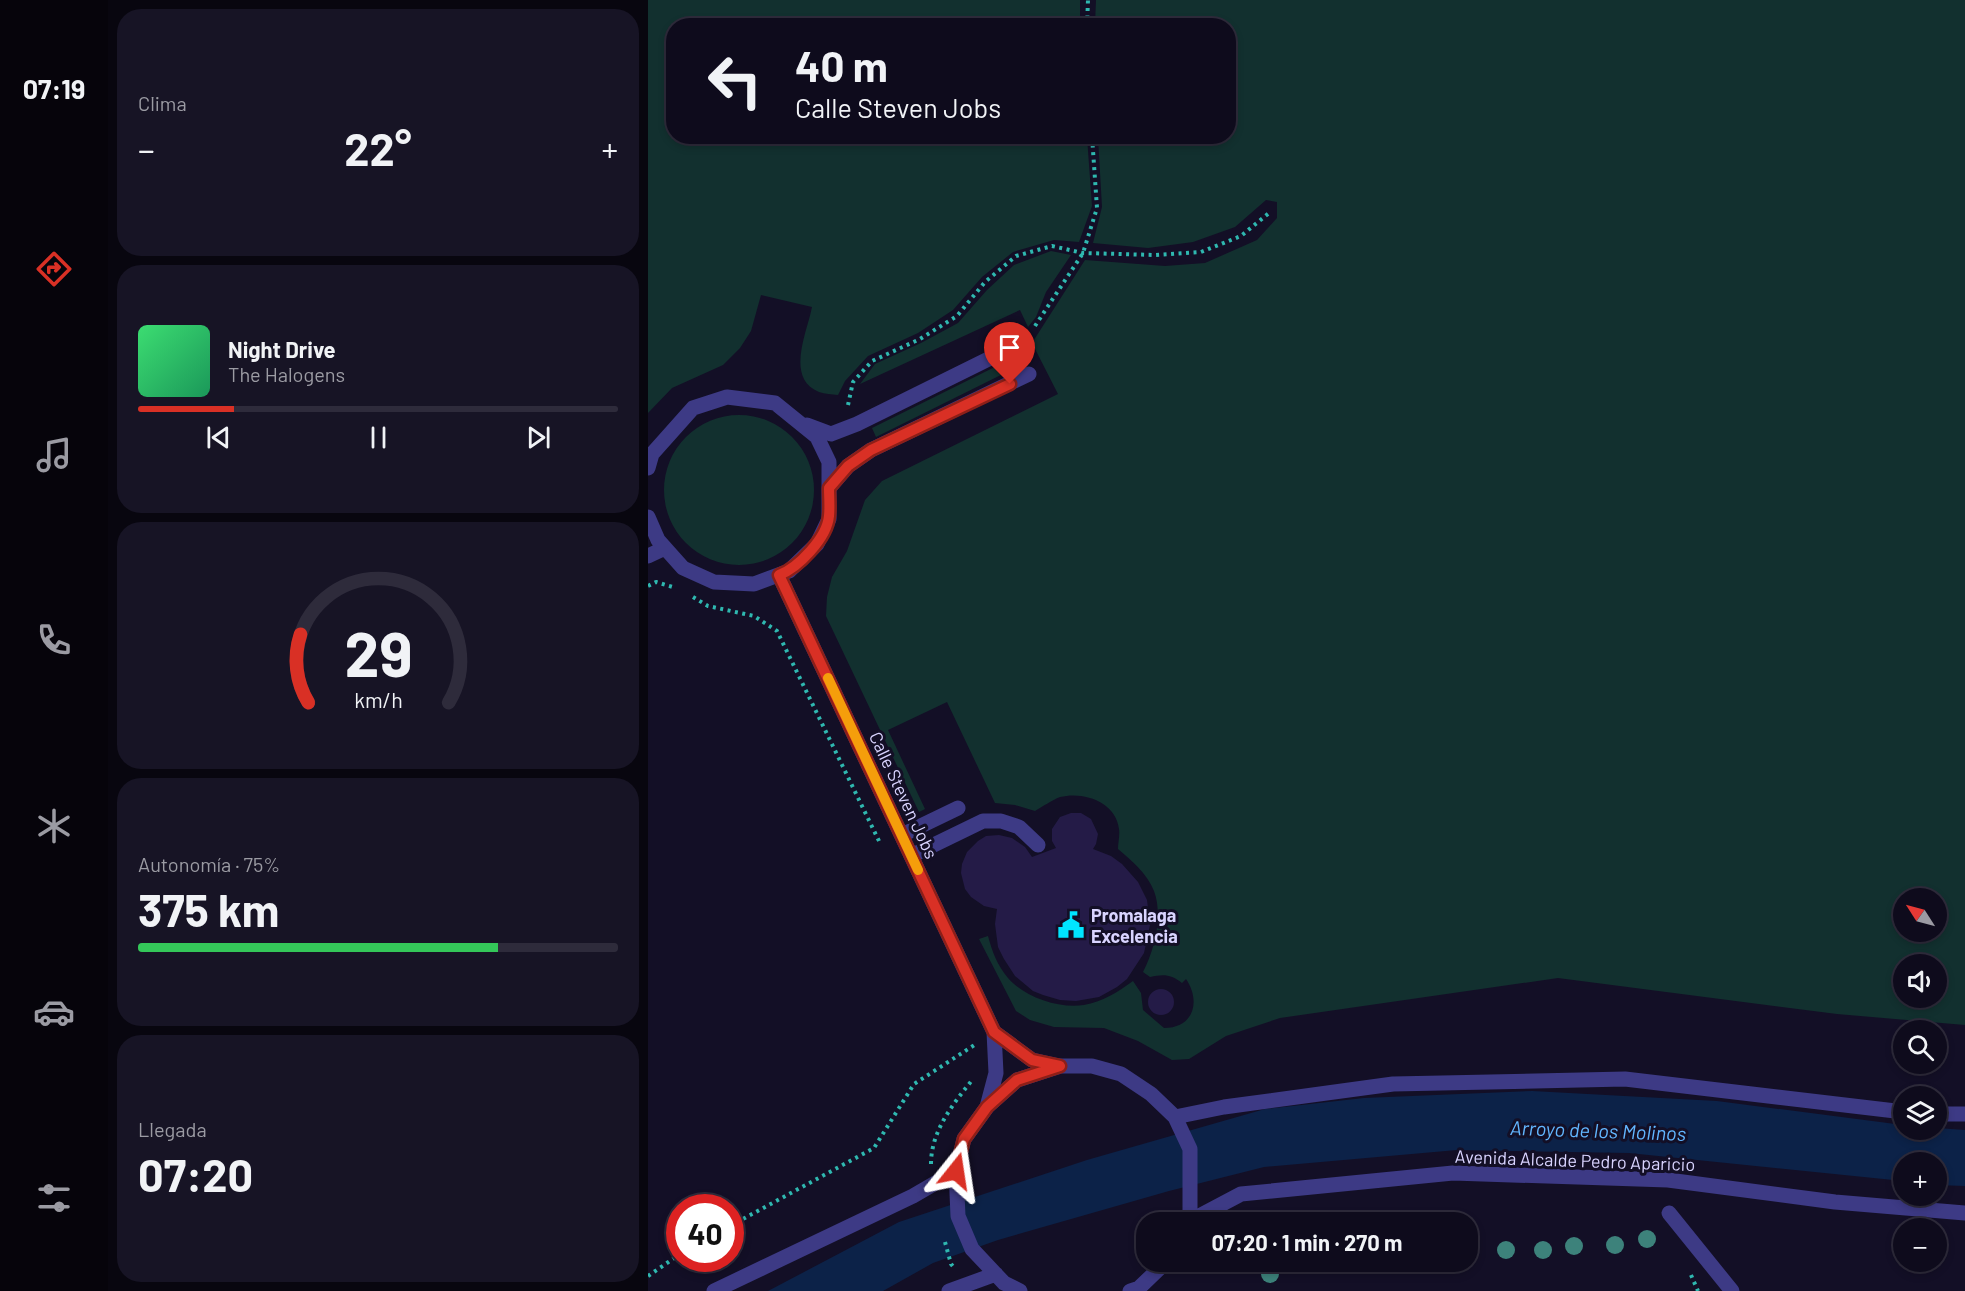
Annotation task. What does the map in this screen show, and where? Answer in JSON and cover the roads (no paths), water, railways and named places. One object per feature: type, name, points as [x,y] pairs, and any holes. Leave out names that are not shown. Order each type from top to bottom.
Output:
[{"type":"street","points":[[799,422],[831,434],[857,424],[1025,341]]},
{"type":"street","points":[[829,488],[848,466],[871,450],[1029,374]]},
{"type":"street","points":[[648,468],[652,454],[693,408],[727,397],[775,403],[817,437],[829,462],[829,519],[817,544],[789,571],[754,584],[714,582],[683,568],[658,540],[648,517]]},
{"type":"street","points":[[648,556],[665,548]]},
{"type":"street","name":"Calle Steven Jobs","points":[[779,575],[994,1032],[996,1073],[987,1107]]},
{"type":"street","points":[[902,835],[958,808]]},
{"type":"street","points":[[911,856],[983,821],[1001,820],[1019,827],[1038,845]]},
{"type":"street","name":"Calle Steven Jobs","points":[[994,1032],[1032,1060],[1060,1066]]},
{"type":"street","name":"Avenida Alcalde Pedro Aparicio","points":[[1020,1291],[1004,1283],[972,1249],[958,1216],[956,1171],[964,1139],[987,1107],[1017,1080],[1060,1066],[1092,1066],[1122,1074],[1151,1094],[1175,1117],[1190,1149],[1190,1212]]},
{"type":"street","points":[[1175,1117],[1224,1107],[1393,1084],[1625,1079],[1893,1111]]},
{"type":"street","points":[[1947,1113],[1965,1114]]},
{"type":"street","points":[[714,1291],[930,1186],[956,1171]]},
{"type":"street","name":"Avenida Alcalde Pedro Aparicio","points":[[1208,1212],[1241,1194],[1453,1173],[1668,1180],[1835,1202],[1965,1213]]},
{"type":"street","points":[[1669,1213],[1732,1291]]},
{"type":"street","points":[[1130,1291],[1139,1288],[1156,1272]]},
{"type":"street","points":[[949,1291],[996,1274]]},
{"type":"water","name":"Arroyo de los Molinos","points":[[1532,1091],[1717,1101],[1893,1124],[1893,1140],[1947,1140],[1947,1129],[1965,1130],[1965,1186],[1947,1185],[1947,1152],[1893,1152],[1893,1180],[1629,1153],[1457,1150],[1264,1167],[1169,1191],[998,1240],[933,1263],[883,1291],[768,1291],[899,1222],[1087,1160],[1265,1109],[1364,1098]]},
{"type":"place","name":"Promalaga Excelencia","points":[[1071,925]]}]
